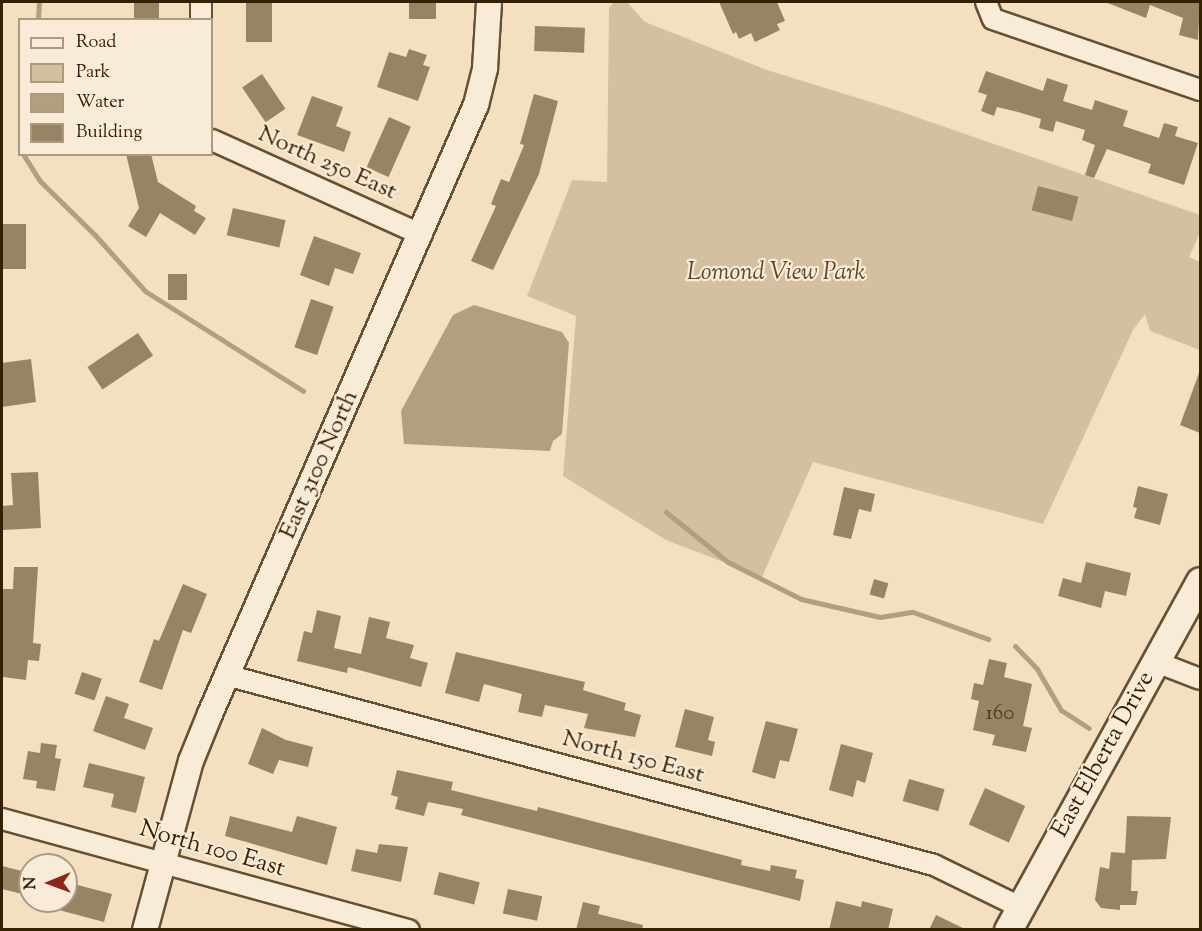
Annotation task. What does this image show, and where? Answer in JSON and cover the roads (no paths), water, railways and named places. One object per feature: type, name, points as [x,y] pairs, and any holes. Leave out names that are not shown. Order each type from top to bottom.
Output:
[{"type":"main road","name":"East Elberta Drive","points":[[1014,918],[1200,581]]},
{"type":"street","points":[[201,2],[201,18]]},
{"type":"street","name":"East 3100 North","points":[[145,930],[161,864],[191,761],[226,675],[422,235],[482,86],[489,2]]},
{"type":"street","points":[[990,10],[1200,90]]},
{"type":"street","name":"North 250 East","points":[[213,141],[422,235]]},
{"type":"street","points":[[1156,662],[1200,679]]},
{"type":"street","name":"North 150 East","points":[[226,675],[934,865],[1014,918]]},
{"type":"street","name":"North 100 East","points":[[2,819],[409,930]]},
{"type":"water","points":[[474,305],[562,332],[569,343],[562,434],[553,441],[550,451],[404,444],[401,411],[453,315]]},
{"type":"waterway","points":[[38,18],[39,2]]},
{"type":"waterway","points":[[24,156],[40,181],[95,235],[145,291],[303,391]]},
{"type":"waterway","points":[[666,512],[728,562],[801,599],[880,617],[913,612],[988,639]]},
{"type":"waterway","points":[[1015,646],[1037,669],[1061,710],[1089,728]]},
{"type":"park label","name":"Lomond View Park","points":[[776,274]]}]
